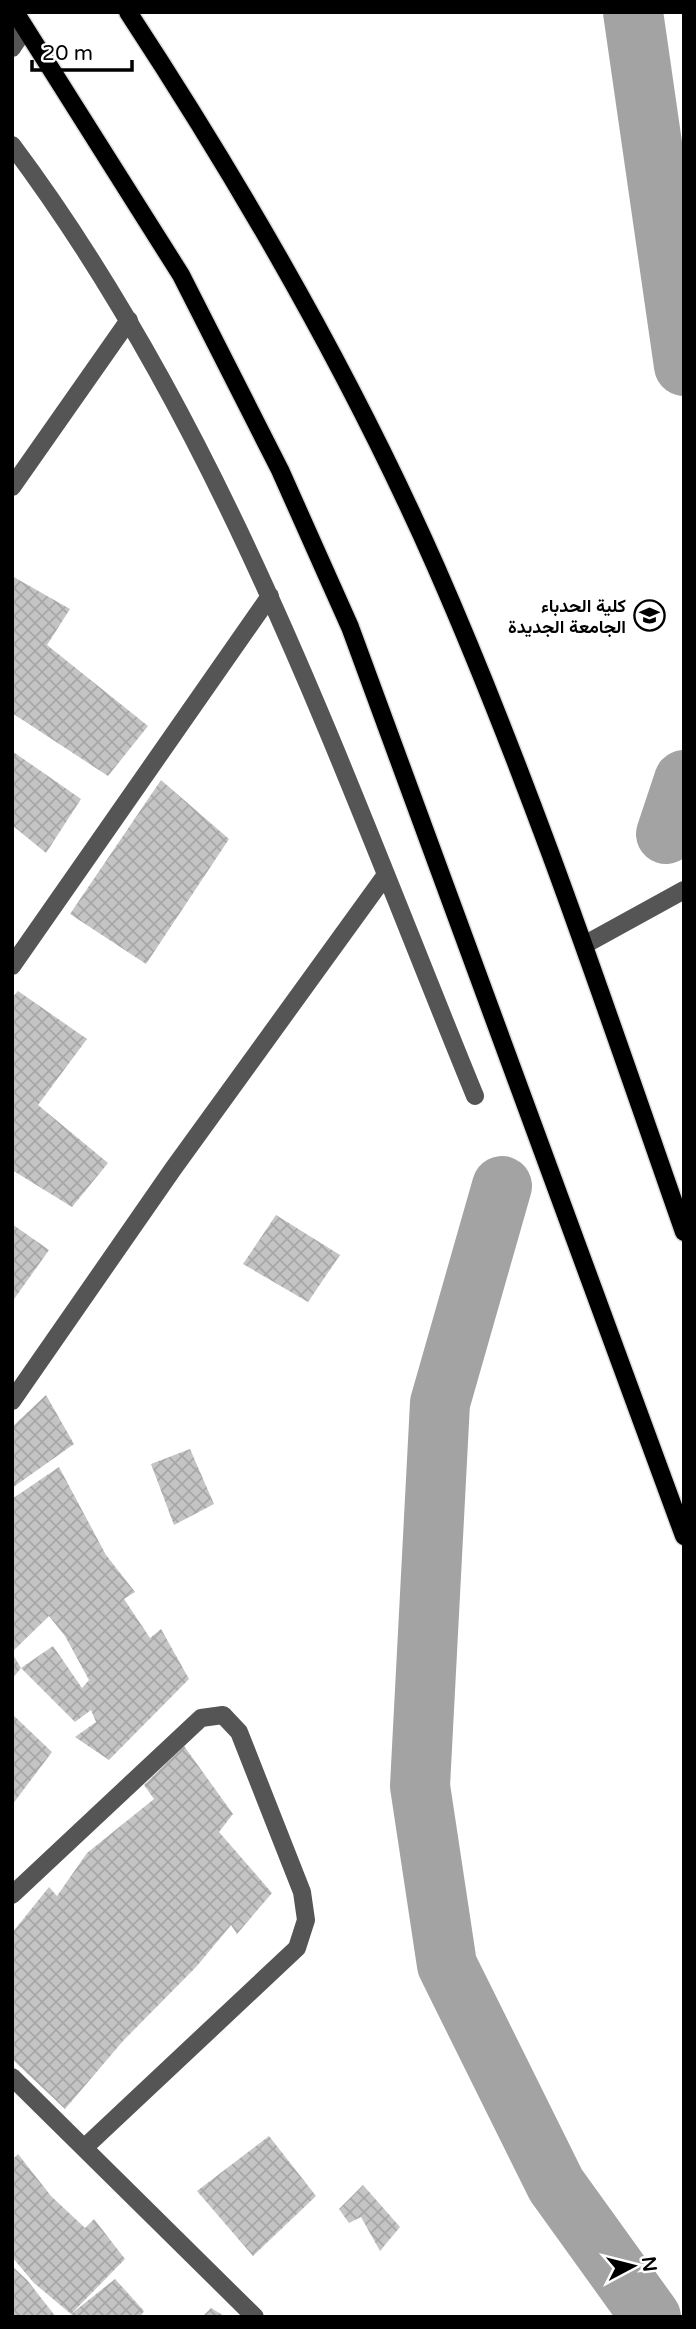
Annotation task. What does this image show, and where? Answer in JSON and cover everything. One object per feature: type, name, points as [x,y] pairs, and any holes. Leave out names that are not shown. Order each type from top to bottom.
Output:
[{"type":"main road","points":[[128,12],[247,202],[346,380],[456,615],[514,753],[684,1232]]},
{"type":"main road","points":[[20,20],[181,275],[280,470],[350,627],[684,1536]]},
{"type":"street","points":[[12,48],[20,20]]},
{"type":"street","points":[[12,145],[82,245],[129,320],[222,491],[270,596],[475,1096]]},
{"type":"street","points":[[12,486],[129,320]]},
{"type":"street","points":[[12,966],[270,596]]},
{"type":"street","points":[[12,1401],[173,1168],[385,876]]},
{"type":"street","points":[[584,945],[684,890]]},
{"type":"street","points":[[12,1895],[201,1717],[223,1715],[239,1732],[302,1892],[306,1920],[297,1948],[84,2148]]},
{"type":"street","points":[[12,2077],[255,2317]]},
{"type":"building","points":[[12,576],[70,609],[47,645],[148,726],[108,776],[12,713]]},
{"type":"building","points":[[12,751],[81,799],[46,853],[12,825]]},
{"type":"building","points":[[161,780],[229,839],[146,964],[70,914]]},
{"type":"building","points":[[18,991],[87,1039],[38,1105],[108,1163],[72,1207],[12,1170],[12,998]]},
{"type":"building","points":[[276,1215],[340,1255],[308,1302],[243,1264]]},
{"type":"building","points":[[12,1224],[49,1250],[12,1302]]},
{"type":"building","points":[[46,1395],[74,1444],[12,1488],[12,1427]]},
{"type":"building","points":[[190,1449],[214,1504],[174,1525],[151,1464]]},
{"type":"building","points":[[59,1467],[106,1555],[135,1592],[124,1599],[150,1638],[161,1629],[189,1679],[109,1760],[75,1737],[96,1722],[91,1710],[75,1722],[21,1668],[53,1646],[82,1688],[89,1680],[65,1636],[49,1616],[12,1652],[12,1499]]},
{"type":"building","points":[[12,1653],[21,1668],[12,1679]]},
{"type":"building","points":[[12,1714],[52,1752],[12,1805]]},
{"type":"building","points":[[184,1746],[233,1814],[219,1832],[272,1893],[237,1934],[231,1925],[197,1966],[123,2041],[65,2109],[12,2059],[12,1933],[49,1887],[57,1896],[87,1853],[154,1799],[144,1785]]},
{"type":"building","points":[[269,2136],[316,2196],[253,2256],[197,2191]]},
{"type":"building","points":[[18,2154],[51,2196],[85,2228],[94,2219],[125,2259],[71,2314],[34,2283],[12,2257],[12,2160]]},
{"type":"building","points":[[363,2185],[400,2227],[380,2251],[361,2217],[349,2223],[339,2209]]},
{"type":"building","points":[[12,2266],[27,2280],[56,2317],[12,2317]]},
{"type":"building","points":[[115,2279],[144,2311],[140,2317],[73,2317],[71,2314]]},
{"type":"building","points":[[211,2308],[226,2317],[202,2317]]},
{"type":"waterway","points":[[633,12],[684,366]]},
{"type":"waterway","points":[[666,834],[684,780]]},
{"type":"waterway","points":[[502,1186],[440,1403],[420,1786],[447,1965],[556,2185],[651,2317]]},
{"type":"place","name":"كلية الحدباء الجامعة الجديدة","points":[[649,616]]}]
